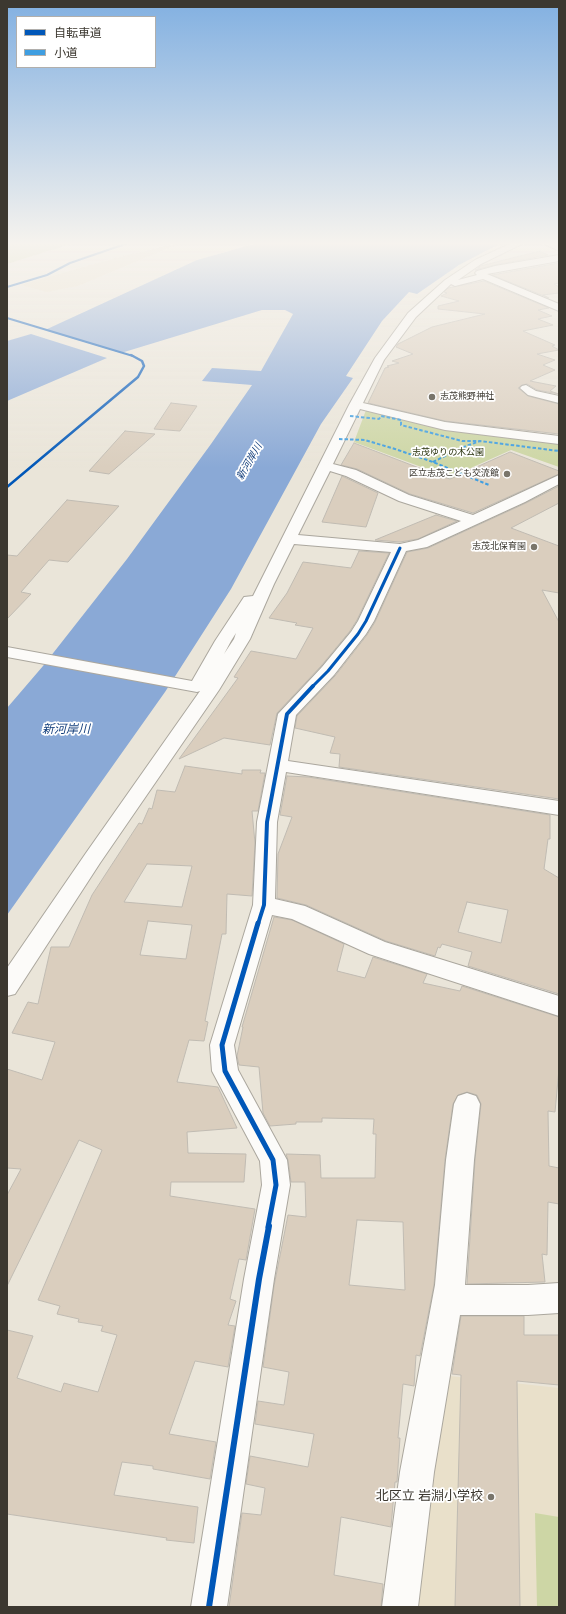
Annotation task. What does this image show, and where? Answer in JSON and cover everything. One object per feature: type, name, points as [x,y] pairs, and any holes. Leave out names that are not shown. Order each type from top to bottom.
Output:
[{"type":"street","points":[[7,987],[93,858],[210,690],[242,639],[266,584],[290,539],[355,405],[379,360],[410,317]]},
{"type":"street","points":[[526,388],[532,393],[559,400]]},
{"type":"street","points":[[355,405],[445,426],[559,440]]},
{"type":"street","points":[[326,466],[351,473],[404,498],[473,520]]},
{"type":"street","points":[[290,539],[400,548],[422,544],[520,499],[559,479]]},
{"type":"street","points":[[209,1607],[259,1279],[276,1185],[273,1160],[225,1071],[222,1045],[264,904],[267,822],[287,714],[328,671],[358,634],[366,622],[400,548]]},
{"type":"street","points":[[93,858],[122,803],[145,764],[197,687],[247,603],[266,584]]},
{"type":"street","points":[[12,653],[197,687]]},
{"type":"street","points":[[277,765],[559,808]]},
{"type":"street","points":[[264,904],[297,912],[377,948],[402,957],[559,1006]]},
{"type":"street","points":[[400,1607],[417,1472],[448,1300],[467,1104]]},
{"type":"street","points":[[448,1300],[528,1300],[559,1298]]},
{"type":"shaded area","name":"北区立 岩淵小学校","points":[[441,1375],[559,1388],[559,1607],[408,1607]]},
{"type":"green space","name":"志茂ゆりの木公園","points":[[366,410],[559,443],[559,467],[511,450],[464,471],[489,482],[478,488],[354,442]]},
{"type":"green space","points":[[535,1513],[559,1517],[559,1607],[537,1607]]},
{"type":"water","name":"新河岸川","points":[[73,317],[238,317],[121,353],[45,330]]},
{"type":"water","name":"新河岸川","points":[[291,317],[385,317],[346,376],[353,378],[321,424],[231,589],[165,692],[7,915],[7,708],[43,666],[127,559],[252,385],[202,381],[212,368],[261,371]]},
{"type":"water","points":[[31,334],[107,358],[7,401],[7,341]]},
{"type":"building","points":[[471,317],[546,317],[538,319],[553,325],[523,331],[555,345],[552,346],[559,350],[537,354],[555,360],[543,365],[555,370],[530,381],[556,386],[550,391],[559,394],[537,390],[527,384],[518,388],[528,396],[559,404],[559,434],[445,421],[368,403],[385,368],[389,367],[387,366],[399,363],[392,361],[413,354],[396,347],[398,344],[432,327]]},
{"type":"building","points":[[171,403],[197,406],[180,431],[154,429]]},
{"type":"building","points":[[125,431],[155,434],[109,474],[89,471]]},
{"type":"building","points":[[354,443],[450,479],[510,452],[559,471],[559,474],[473,513],[410,494],[357,469],[341,465]]},
{"type":"building","points":[[342,476],[378,493],[366,527],[322,522]]},
{"type":"building","points":[[559,486],[559,503],[511,528],[559,546],[559,593],[542,590],[559,622],[559,799],[339,767],[340,754],[330,753],[335,737],[295,728],[297,716],[335,676],[367,635],[375,622],[407,552],[428,548],[526,503]]},
{"type":"building","points":[[67,500],[119,506],[68,562],[49,560],[21,592],[31,594],[7,619],[7,555],[17,556]]},
{"type":"building","points":[[436,515],[457,521],[418,539],[400,542],[375,540]]},
{"type":"building","points":[[359,551],[389,553],[357,620],[350,631],[321,666],[277,713],[270,745],[224,738],[179,759],[238,678],[234,677],[251,651],[296,659],[313,628],[295,625],[297,623],[269,618],[287,593],[303,562],[351,568]]},
{"type":"building","points":[[185,766],[242,774],[242,770],[261,770],[260,773],[265,773],[258,811],[252,811],[255,843],[252,896],[227,894],[226,934],[222,934],[205,1021],[208,1022],[204,1041],[189,1040],[177,1082],[218,1087],[237,1128],[187,1132],[188,1153],[246,1154],[244,1182],[171,1182],[170,1196],[255,1209],[246,1260],[239,1259],[230,1299],[236,1301],[228,1325],[235,1326],[228,1367],[195,1361],[169,1434],[216,1442],[210,1479],[153,1469],[153,1466],[122,1462],[114,1495],[198,1507],[194,1543],[166,1540],[167,1538],[7,1514],[7,1330],[33,1336],[17,1378],[61,1392],[64,1383],[98,1392],[117,1335],[101,1331],[103,1326],[78,1322],[79,1319],[57,1314],[60,1306],[38,1300],[102,1150],[79,1140],[7,1286],[7,1195],[21,1169],[7,1168],[7,1069],[42,1080],[55,1042],[12,1033],[28,1002],[38,1004],[51,947],[69,947],[92,895],[139,823],[142,824],[149,808],[152,809],[157,790],[175,792]],"holes":[[[147,864],[192,866],[182,907],[124,902]],[[148,921],[192,925],[186,959],[140,955]]]},
{"type":"building","points":[[287,776],[308,777],[550,815],[550,839],[548,839],[544,869],[559,878],[559,994],[468,966],[472,952],[442,944],[440,948],[438,947],[435,956],[386,941],[306,905],[277,898],[278,854],[292,817],[280,815]],"holes":[[[467,902],[508,910],[501,943],[458,932]]]},
{"type":"building","points":[[274,917],[292,920],[344,944],[337,971],[365,978],[373,957],[427,974],[423,983],[460,991],[462,986],[559,1017],[559,1069],[555,1112],[548,1111],[549,1166],[559,1168],[559,1204],[548,1202],[547,1255],[542,1254],[545,1282],[467,1284],[475,1160],[481,1104],[477,1095],[467,1092],[458,1095],[453,1104],[445,1160],[434,1285],[420,1356],[416,1355],[414,1386],[403,1384],[398,1438],[400,1438],[397,1482],[395,1482],[391,1527],[341,1517],[334,1575],[383,1584],[381,1607],[229,1607],[242,1513],[261,1515],[265,1488],[246,1484],[250,1456],[308,1467],[314,1434],[255,1424],[258,1401],[284,1405],[289,1372],[263,1367],[274,1286],[288,1215],[306,1217],[305,1182],[291,1182],[286,1154],[320,1155],[321,1178],[375,1178],[376,1134],[373,1134],[374,1119],[322,1118],[322,1122],[296,1122],[296,1124],[270,1126],[263,1113],[259,1067],[239,1065],[237,1056],[242,1027]],"holes":[[[357,1220],[403,1222],[405,1290],[349,1285]]]},
{"type":"building","points":[[461,1316],[524,1316],[524,1335],[559,1335],[559,1385],[517,1381],[520,1607],[455,1607],[461,1375],[452,1374]]},
{"type":"marked path","points":[[350,416],[379,419],[381,416],[401,420],[401,425],[462,441],[480,441]]},
{"type":"marked path","points":[[339,439],[365,440],[395,449],[433,462],[489,485]]},
{"type":"marked path","points":[[433,462],[461,448],[480,441],[559,451]]},
{"type":"cycle path","points":[[7,318],[130,355],[142,361],[144,366],[138,377],[124,390],[7,487]]},
{"type":"cycle path","points":[[209,1607],[259,1279],[276,1185],[273,1160],[225,1071],[222,1045],[264,905],[267,822],[287,714],[328,671],[358,634],[366,621],[400,548]]},
{"type":"place","name":"志茂熊野神社","points":[[432,397]]},
{"type":"place","name":"区立志茂こども交流館","points":[[507,474]]},
{"type":"place","name":"志茂北保育園","points":[[534,547]]},
{"type":"place","name":"北区立 岩淵小学校","points":[[491,1497]]}]
